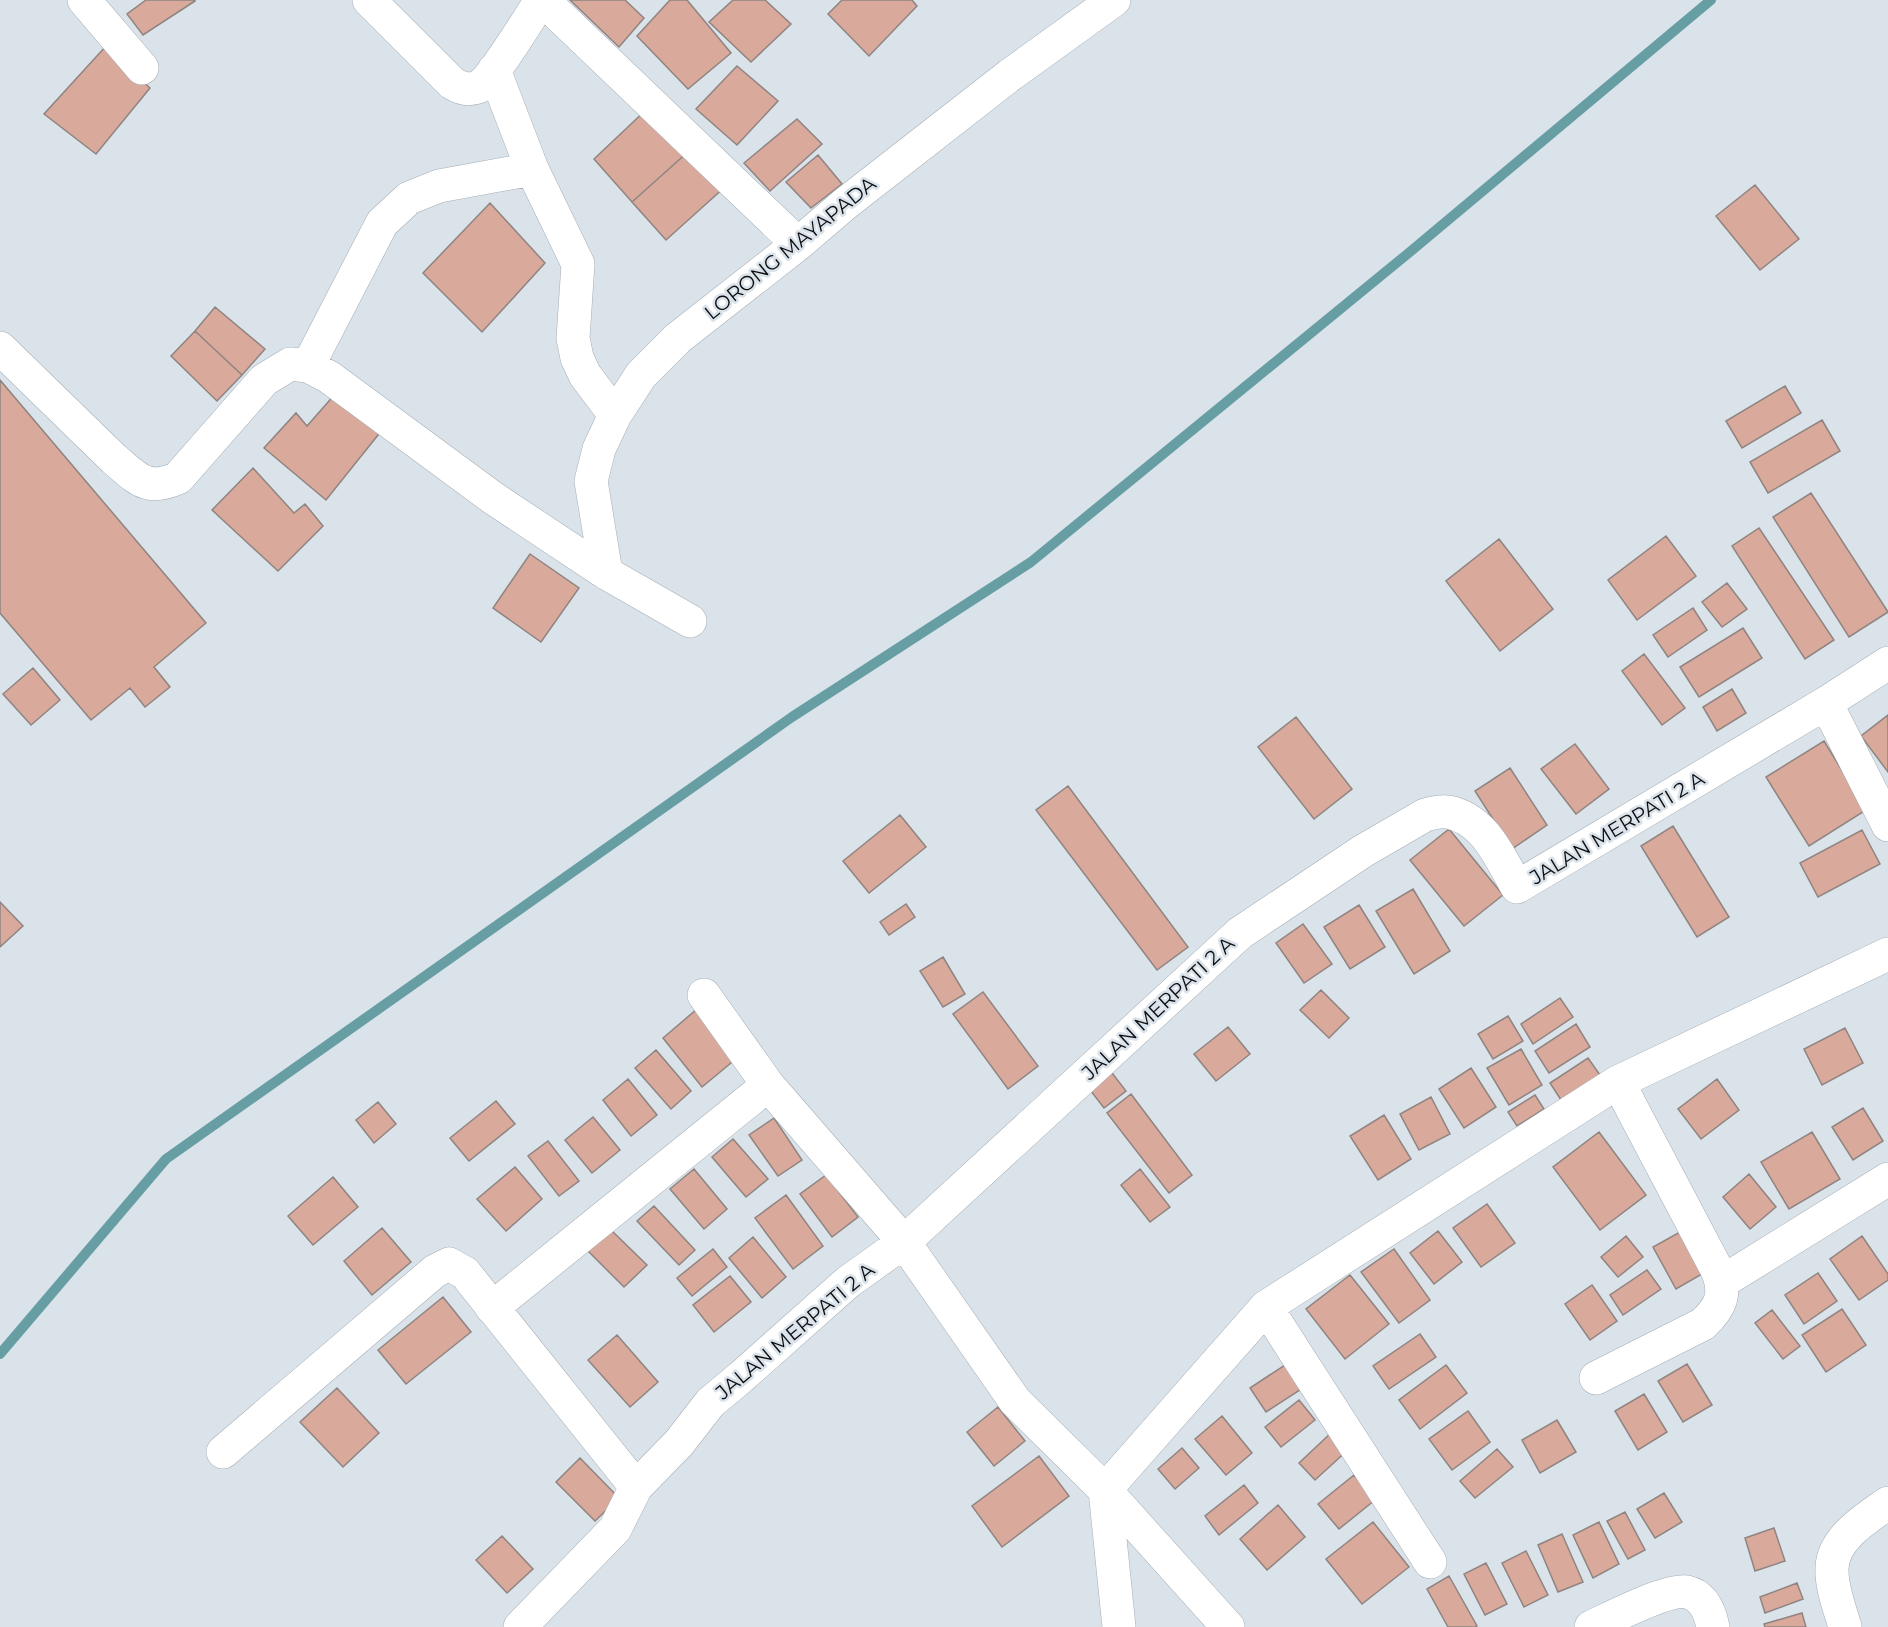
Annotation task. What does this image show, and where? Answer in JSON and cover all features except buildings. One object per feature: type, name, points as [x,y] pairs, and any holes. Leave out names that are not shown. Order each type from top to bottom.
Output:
[{"type":"street","points":[[84,0],[142,68]]},
{"type":"street","points":[[369,0],[452,83],[468,90],[484,83],[542,0],[798,244]]},
{"type":"street","name":"LORONG MAYAPADA","points":[[606,573],[591,481],[599,449],[615,415],[641,375],[678,338],[798,244],[846,203],[1010,75],[1114,0]]},
{"type":"street","points":[[494,70],[532,169],[578,264],[573,338],[577,358],[585,375],[615,415]]},
{"type":"street","points":[[308,366],[382,223],[409,198],[439,186],[532,169]]},
{"type":"street","points":[[0,348],[114,459],[151,485],[166,483],[178,478],[264,380],[290,364],[308,366],[329,377],[493,498],[606,573],[690,621]]},
{"type":"street","name":"JALAN MERPATI 2 A","points":[[520,1627],[615,1529],[636,1487],[679,1443],[710,1403],[848,1282],[904,1242],[1240,933],[1363,851],[1425,815],[1448,812],[1468,819],[1486,834],[1517,887],[1826,703],[1888,663]]},
{"type":"street","points":[[1826,703],[1888,825]]},
{"type":"street","points":[[1119,1627],[1105,1490],[1266,1307],[1618,1082],[1888,954]]},
{"type":"street","points":[[704,995],[768,1085],[904,1242],[1015,1401],[1105,1490],[1228,1627]]},
{"type":"street","points":[[1596,1378],[1703,1324],[1714,1314],[1721,1300],[1722,1282],[1618,1082]]},
{"type":"street","points":[[492,1308],[768,1085]]},
{"type":"street","points":[[1722,1282],[1888,1179]]},
{"type":"street","points":[[223,1452],[435,1271],[449,1264],[465,1273],[636,1487]]},
{"type":"street","points":[[1266,1307],[1430,1562]]},
{"type":"street","points":[[1845,1627],[1835,1592],[1832,1568],[1836,1550],[1852,1531],[1888,1503]]},
{"type":"street","points":[[1592,1627],[1657,1598],[1686,1592],[1699,1598],[1709,1610],[1713,1627]]},
{"type":"waterway","points":[[0,1354],[166,1159],[792,717],[1031,562],[1405,256],[1711,0]]}]
